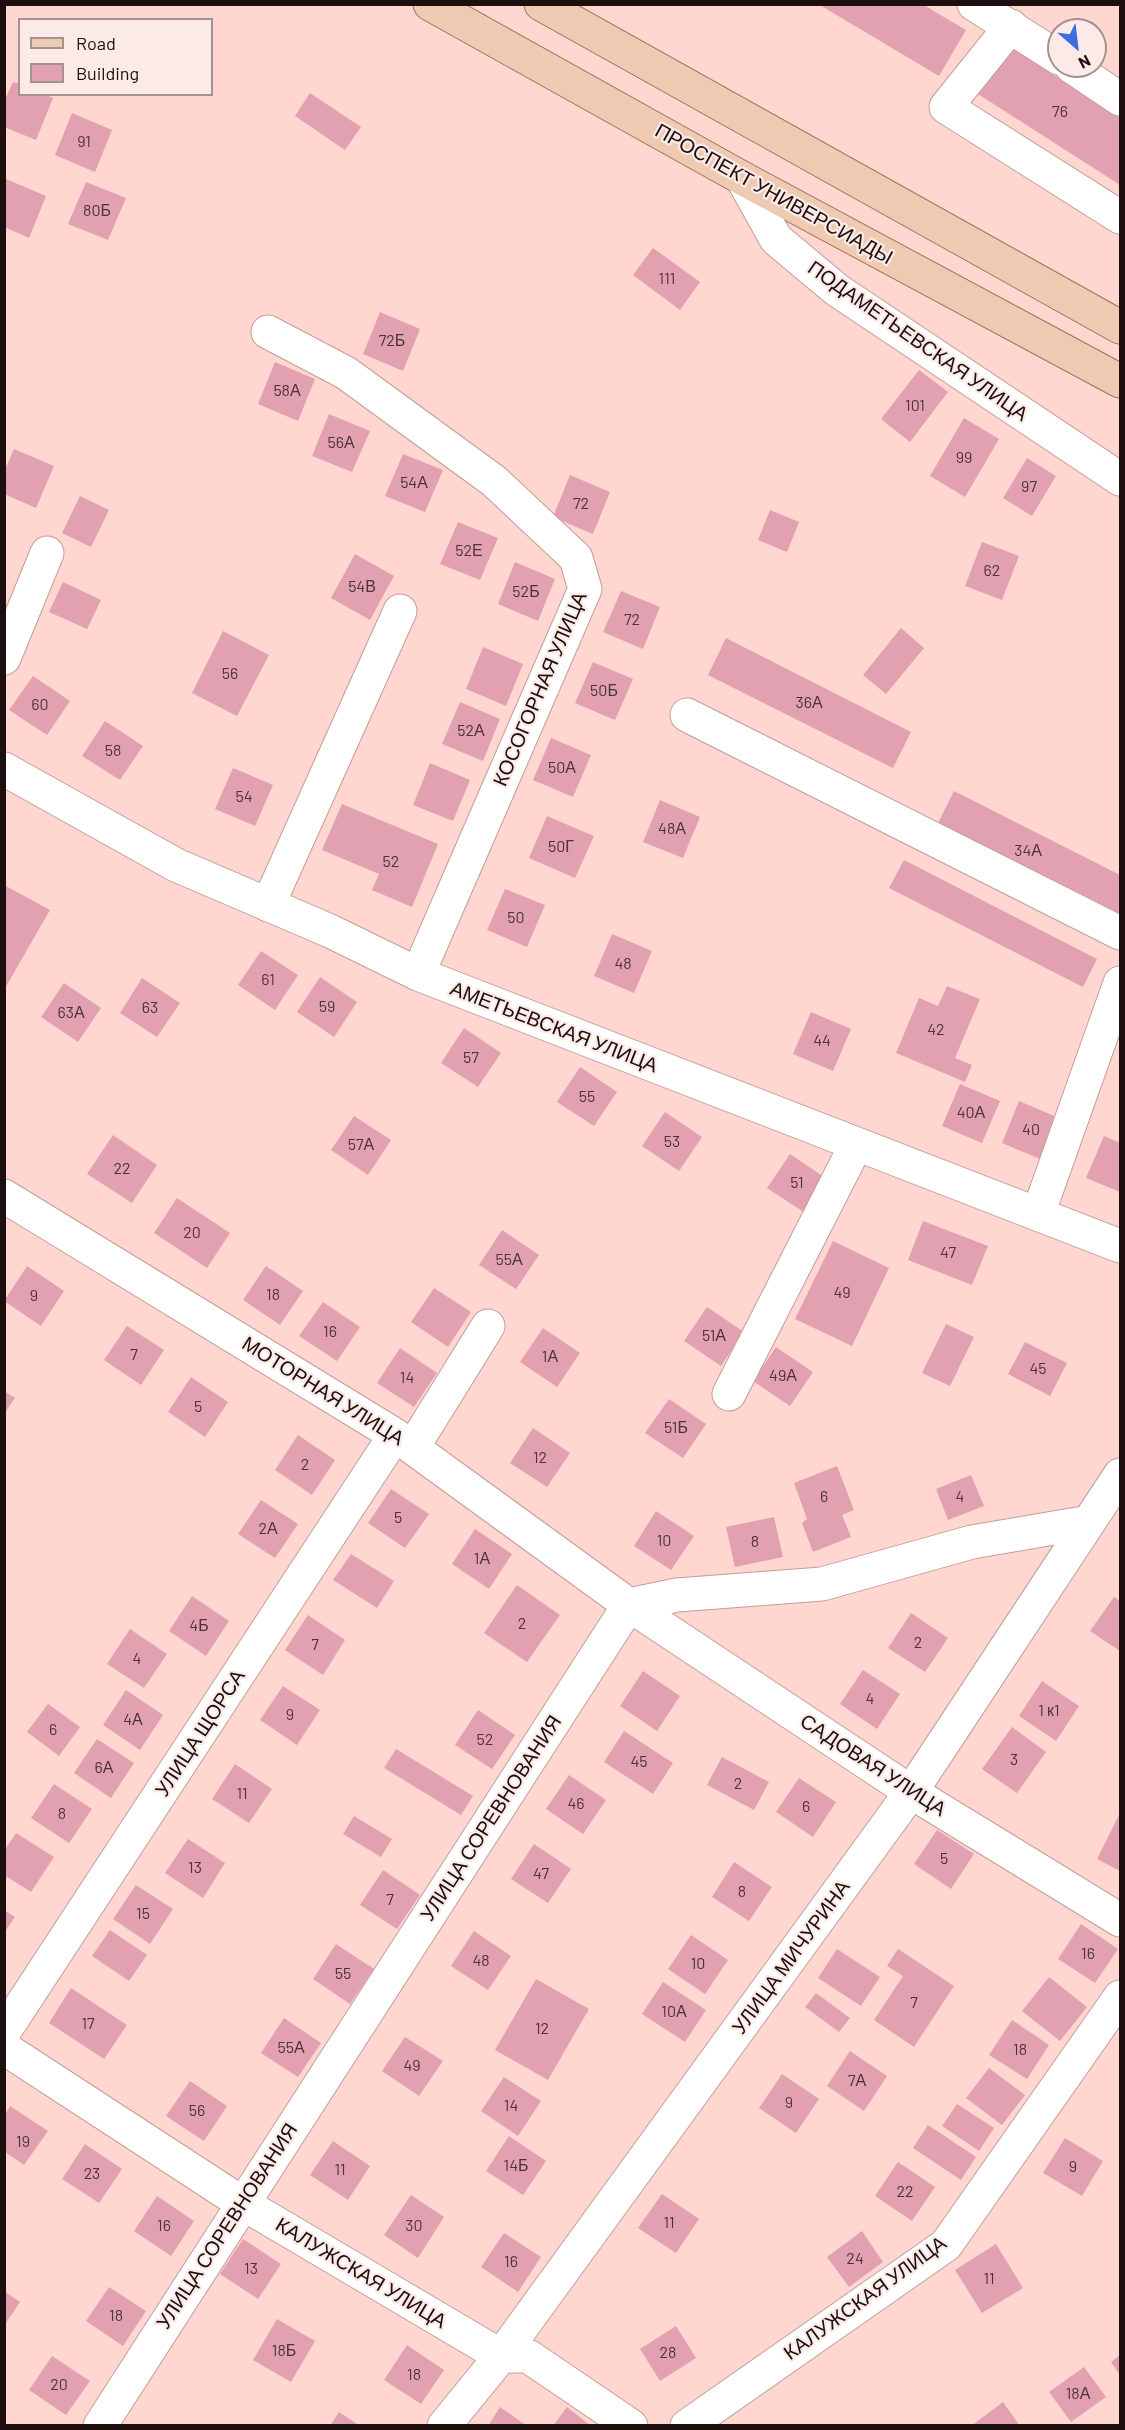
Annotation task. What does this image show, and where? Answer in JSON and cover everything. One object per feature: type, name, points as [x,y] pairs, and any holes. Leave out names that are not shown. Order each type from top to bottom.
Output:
[{"type":"main road","name":"ПРОСПЕКТ УНИВЕРСИАДЫ","points":[[430,4],[742,178],[1120,381]]},
{"type":"main road","points":[[541,4],[1120,327]]},
{"type":"street","points":[[974,4],[1047,50]]},
{"type":"street","points":[[1011,26],[946,107],[1120,217]]},
{"type":"street","points":[[1089,78],[1120,99]]},
{"type":"street","name":"ПОДАМЕТЬЕВСКАЯ УЛИЦА","points":[[742,178],[776,239],[837,290],[1120,479]]},
{"type":"street","name":"КОСОГОРНАЯ УЛИЦА","points":[[268,332],[346,373],[494,481],[576,558],[585,589],[418,974]]},
{"type":"street","points":[[4,658],[47,553]]},
{"type":"street","points":[[268,905],[400,611]]},
{"type":"street","points":[[687,715],[1120,933]]},
{"type":"street","name":"АМЕТЬЕВСКАЯ УЛИЦА","points":[[4,769],[176,865],[418,974],[1120,1245]]},
{"type":"street","points":[[1038,1214],[1120,983]]},
{"type":"street","points":[[729,1394],[856,1145]]},
{"type":"street","name":"МОТОРНАЯ УЛИЦА","points":[[7,1204],[404,1441],[629,1605]]},
{"type":"street","name":"УЛИЦА ЩОРСА","points":[[4,2032],[404,1441],[488,1326]]},
{"type":"street","name":"УЛИЦА МИЧУРИНА","points":[[444,2426],[501,2356],[911,1792],[1120,1476]]},
{"type":"street","points":[[629,1605],[677,1595],[822,1584],[972,1542],[1089,1522]]},
{"type":"street","name":"САДОВАЯ УЛИЦА","points":[[629,1605],[911,1792],[1120,1920]]},
{"type":"street","name":"УЛИЦА СОРЕВНОВАНИЯ","points":[[100,2426],[629,1605]]},
{"type":"street","name":"КАЛУЖСКАЯ УЛИЦА","points":[[687,2426],[946,2245],[1120,1997]]},
{"type":"street","name":"КАЛУЖСКАЯ УЛИЦА","points":[[4,2048],[242,2203],[501,2356],[528,2356],[631,2426]]},
{"type":"building","points":[[818,4],[922,4],[966,30],[939,76]]},
{"type":"building","points":[[1009,46],[1047,70],[1047,78],[1059,78],[1120,117],[1120,185],[978,94]]},
{"type":"building","points":[[13,82],[18,83],[18,96],[53,98],[36,140],[4,127],[4,102]]},
{"type":"building","points":[[310,93],[361,127],[345,150],[295,116]]},
{"type":"building","points":[[72,113],[112,130],[95,172],[55,155]]},
{"type":"building","points":[[6,179],[46,196],[29,238],[4,227]]},
{"type":"building","points":[[86,182],[126,198],[108,240],[68,224]]},
{"type":"building","points":[[653,248],[700,282],[680,310],[633,275]]},
{"type":"building","points":[[380,312],[420,329],[403,371],[363,354]]},
{"type":"building","points":[[275,362],[315,379],[298,421],[258,404]]},
{"type":"building","points":[[919,370],[948,392],[910,442],[881,419]]},
{"type":"building","points":[[329,414],[370,431],[352,472],[312,456]]},
{"type":"building","points":[[964,418],[999,439],[965,497],[930,476]]},
{"type":"building","points":[[14,449],[54,466],[36,508],[4,494],[4,472]]},
{"type":"building","points":[[403,454],[443,470],[425,512],[385,496]]},
{"type":"building","points":[[1027,458],[1056,476],[1032,516],[1003,498]]},
{"type":"building","points":[[570,475],[610,492],[593,534],[553,517]]},
{"type":"building","points":[[80,496],[109,510],[91,547],[62,533]]},
{"type":"building","points":[[770,510],[799,522],[787,552],[758,540]]},
{"type":"building","points":[[458,522],[498,538],[480,580],[440,564]]},
{"type":"building","points":[[982,542],[1019,556],[1002,600],[965,586]]},
{"type":"building","points":[[355,554],[394,576],[370,620],[331,598]]},
{"type":"building","points":[[515,562],[555,579],[538,621],[498,604]]},
{"type":"building","points":[[63,582],[101,600],[87,629],[49,612]]},
{"type":"building","points":[[621,591],[660,607],[643,649],[603,632]]},
{"type":"building","points":[[901,628],[924,648],[886,694],[863,675]]},
{"type":"building","points":[[223,631],[269,655],[237,716],[192,693]]},
{"type":"building","points":[[726,638],[911,732],[893,768],[708,675]]},
{"type":"building","points":[[483,647],[523,664],[506,706],[466,689]]},
{"type":"building","points":[[593,662],[633,679],[615,720],[575,703]]},
{"type":"building","points":[[33,676],[70,701],[47,735],[9,710]]},
{"type":"building","points":[[460,702],[500,719],[483,761],[442,744]]},
{"type":"building","points":[[105,721],[143,746],[120,780],[82,756]]},
{"type":"building","points":[[551,738],[591,755],[573,797],[533,780]]},
{"type":"building","points":[[430,763],[470,780],[453,821],[413,805]]},
{"type":"building","points":[[233,768],[273,785],[255,826],[215,809]]},
{"type":"building","points":[[954,791],[1120,875],[1120,920],[936,827]]},
{"type":"building","points":[[660,800],[700,817],[683,858],[643,842]]},
{"type":"building","points":[[342,804],[438,844],[412,907],[372,890],[379,874],[322,850]]},
{"type":"building","points":[[547,816],[594,836],[575,878],[529,858]]},
{"type":"building","points":[[904,860],[1097,959],[1083,987],[889,888]]},
{"type":"building","points":[[4,885],[50,910],[4,990]]},
{"type":"building","points":[[505,889],[545,905],[527,947],[487,930]]},
{"type":"building","points":[[612,934],[652,951],[634,993],[594,976]]},
{"type":"building","points":[[261,951],[298,975],[275,1010],[238,985]]},
{"type":"building","points":[[320,977],[357,1002],[334,1037],[297,1012]]},
{"type":"building","points":[[142,978],[180,1003],[157,1037],[120,1013]]},
{"type":"building","points":[[64,983],[101,1008],[78,1042],[41,1017]]},
{"type":"building","points":[[947,986],[980,999],[955,1058],[972,1065],[965,1082],[896,1053],[919,998],[938,1006]]},
{"type":"building","points":[[811,1012],[851,1029],[833,1071],[793,1054]]},
{"type":"building","points":[[464,1028],[501,1053],[478,1087],[441,1063]]},
{"type":"building","points":[[580,1067],[617,1092],[594,1126],[557,1102]]},
{"type":"building","points":[[960,1084],[1000,1101],[982,1143],[942,1126]]},
{"type":"building","points":[[1019,1101],[1059,1118],[1042,1160],[1002,1143]]},
{"type":"building","points":[[665,1112],[702,1137],[679,1171],[642,1146]]},
{"type":"building","points":[[354,1116],[391,1140],[368,1175],[331,1150]]},
{"type":"building","points":[[113,1135],[157,1165],[132,1203],[87,1174]]},
{"type":"building","points":[[1104,1136],[1120,1143],[1120,1192],[1086,1178]]},
{"type":"building","points":[[790,1154],[827,1179],[805,1213],[767,1188]]},
{"type":"building","points":[[177,1198],[230,1233],[207,1268],[154,1233]]},
{"type":"building","points":[[923,1221],[988,1246],[972,1285],[908,1260]]},
{"type":"building","points":[[502,1230],[539,1255],[516,1289],[479,1265]]},
{"type":"building","points":[[833,1241],[889,1268],[852,1346],[795,1319]]},
{"type":"building","points":[[27,1266],[64,1291],[41,1326],[4,1301]]},
{"type":"building","points":[[266,1266],[303,1291],[280,1325],[243,1300]]},
{"type":"building","points":[[434,1288],[471,1312],[448,1347],[411,1322]]},
{"type":"building","points":[[323,1302],[360,1327],[337,1361],[299,1336]]},
{"type":"building","points":[[707,1307],[744,1332],[721,1366],[684,1341]]},
{"type":"building","points":[[946,1324],[974,1337],[950,1386],[922,1373]]},
{"type":"building","points":[[127,1326],[164,1350],[141,1385],[104,1360]]},
{"type":"building","points":[[543,1328],[580,1353],[557,1387],[520,1362]]},
{"type":"building","points":[[1025,1342],[1067,1363],[1050,1396],[1008,1374]]},
{"type":"building","points":[[776,1347],[813,1372],[790,1406],[753,1381]]},
{"type":"building","points":[[400,1348],[437,1373],[414,1407],[377,1383]]},
{"type":"building","points":[[191,1377],[228,1402],[205,1437],[168,1412]]},
{"type":"building","points":[[4,1391],[15,1398],[4,1414]]},
{"type":"building","points":[[669,1399],[706,1424],[683,1458],[645,1433]]},
{"type":"building","points":[[533,1428],[570,1453],[547,1487],[510,1463]]},
{"type":"building","points":[[298,1435],[335,1460],[312,1495],[275,1470]]},
{"type":"building","points":[[837,1466],[854,1510],[842,1515],[851,1537],[813,1552],[802,1523],[807,1519],[794,1483]]},
{"type":"building","points":[[971,1475],[984,1506],[948,1520],[936,1489]]},
{"type":"building","points":[[391,1489],[429,1514],[405,1548],[368,1523]]},
{"type":"building","points":[[261,1500],[298,1524],[275,1558],[238,1534]]},
{"type":"building","points":[[656,1511],[694,1536],[671,1570],[634,1546]]},
{"type":"building","points":[[774,1517],[783,1557],[735,1567],[726,1527]]},
{"type":"building","points":[[475,1529],[512,1554],[489,1589],[452,1564]]},
{"type":"building","points":[[351,1554],[394,1581],[377,1608],[333,1580]]},
{"type":"building","points":[[517,1585],[560,1615],[527,1662],[484,1633]]},
{"type":"building","points":[[192,1596],[229,1621],[206,1656],[169,1631]]},
{"type":"building","points":[[1114,1597],[1120,1601],[1120,1651],[1090,1631]]},
{"type":"building","points":[[911,1613],[948,1638],[925,1672],[888,1648]]},
{"type":"building","points":[[308,1615],[345,1640],[323,1675],[285,1650]]},
{"type":"building","points":[[130,1629],[167,1654],[144,1688],[107,1664]]},
{"type":"building","points":[[863,1670],[900,1694],[877,1729],[840,1704]]},
{"type":"building","points":[[643,1671],[680,1696],[657,1731],[620,1706]]},
{"type":"building","points":[[1042,1681],[1079,1706],[1056,1741],[1019,1716]]},
{"type":"building","points":[[283,1686],[320,1710],[297,1745],[260,1720]]},
{"type":"building","points":[[126,1690],[163,1715],[140,1750],[103,1725]]},
{"type":"building","points":[[48,1704],[80,1727],[59,1756],[27,1732]]},
{"type":"building","points":[[478,1710],[515,1735],[492,1769],[455,1745]]},
{"type":"building","points":[[1012,1727],[1046,1752],[1017,1793],[982,1769]]},
{"type":"building","points":[[624,1731],[673,1763],[653,1794],[604,1762]]},
{"type":"building","points":[[97,1739],[134,1763],[111,1798],[74,1773]]},
{"type":"building","points":[[396,1749],[473,1796],[461,1815],[384,1768]]},
{"type":"building","points":[[722,1757],[769,1782],[754,1810],[707,1785]]},
{"type":"building","points":[[235,1764],[272,1789],[249,1823],[212,1799]]},
{"type":"building","points":[[569,1775],[606,1800],[583,1834],[546,1809]]},
{"type":"building","points":[[799,1778],[836,1802],[813,1837],[776,1812]]},
{"type":"building","points":[[54,1784],[92,1809],[69,1843],[31,1818]]},
{"type":"building","points":[[1120,1813],[1120,1871],[1097,1859]]},
{"type":"building","points":[[354,1816],[392,1839],[381,1857],[343,1834]]},
{"type":"building","points":[[937,1830],[974,1854],[951,1889],[914,1864]]},
{"type":"building","points":[[16,1833],[54,1857],[31,1892],[4,1875],[4,1851]]},
{"type":"building","points":[[188,1839],[225,1863],[203,1898],[165,1873]]},
{"type":"building","points":[[534,1844],[571,1869],[548,1903],[511,1879]]},
{"type":"building","points":[[734,1862],[772,1887],[749,1921],[712,1897]]},
{"type":"building","points":[[383,1870],[420,1895],[397,1929],[360,1905]]},
{"type":"building","points":[[136,1885],[173,1909],[150,1944],[113,1919]]},
{"type":"building","points":[[4,1910],[15,1917],[4,1933]]},
{"type":"building","points":[[1081,1924],[1118,1949],[1095,1983],[1058,1959]]},
{"type":"building","points":[[110,1930],[147,1955],[129,1981],[92,1956]]},
{"type":"building","points":[[474,1931],[511,1956],[488,1990],[451,1966]]},
{"type":"building","points":[[691,1935],[728,1960],[705,1994],[668,1969]]},
{"type":"building","points":[[336,1944],[374,1969],[350,2004],[313,1979]]},
{"type":"building","points":[[837,1949],[880,1977],[861,2006],[818,1978]]},
{"type":"building","points":[[898,1949],[954,1986],[914,2047],[874,2020],[903,1976],[887,1966]]},
{"type":"building","points":[[1049,1977],[1087,2007],[1060,2041],[1022,2011]]},
{"type":"building","points":[[536,1979],[589,2009],[548,2080],[495,2050]]},
{"type":"building","points":[[663,1982],[706,2010],[685,2042],[642,2014]]},
{"type":"building","points":[[71,1988],[127,2025],[104,2059],[49,2023]]},
{"type":"building","points":[[816,1993],[850,2018],[839,2032],[805,2007]]},
{"type":"building","points":[[284,2018],[321,2043],[298,2077],[261,2053]]},
{"type":"building","points":[[1012,2020],[1049,2045],[1027,2079],[989,2055]]},
{"type":"building","points":[[405,2037],[443,2061],[419,2096],[382,2071]]},
{"type":"building","points":[[850,2051],[887,2076],[864,2111],[827,2086]]},
{"type":"building","points":[[989,2068],[1025,2095],[1002,2125],[966,2098]]},
{"type":"building","points":[[782,2074],[819,2099],[796,2133],[759,2108]]},
{"type":"building","points":[[504,2077],[541,2101],[518,2136],[481,2111]]},
{"type":"building","points":[[190,2081],[227,2106],[204,2141],[166,2116]]},
{"type":"building","points":[[957,2104],[994,2128],[979,2151],[942,2126]]},
{"type":"building","points":[[10,2106],[48,2131],[24,2165],[5,2152],[5,2115]]},
{"type":"building","points":[[928,2125],[976,2157],[961,2180],[913,2148]]},
{"type":"building","points":[[509,2136],[546,2161],[523,2195],[486,2171]]},
{"type":"building","points":[[1065,2138],[1103,2161],[1082,2196],[1043,2173]]},
{"type":"building","points":[[333,2141],[370,2166],[348,2200],[310,2175]]},
{"type":"building","points":[[85,2144],[122,2169],[99,2203],[62,2179]]},
{"type":"building","points":[[898,2162],[935,2187],[912,2221],[875,2196]]},
{"type":"building","points":[[662,2194],[699,2219],[676,2253],[638,2228]]},
{"type":"building","points":[[411,2195],[444,2217],[418,2258],[384,2235]]},
{"type":"building","points":[[157,2196],[194,2221],[171,2256],[134,2231]]},
{"type":"building","points":[[862,2231],[883,2262],[849,2287],[827,2257]]},
{"type":"building","points":[[504,2233],[541,2257],[518,2292],[481,2267]]},
{"type":"building","points":[[243,2239],[281,2264],[258,2299],[220,2274]]},
{"type":"building","points":[[996,2244],[1023,2288],[982,2313],[955,2270]]},
{"type":"building","points":[[109,2287],[146,2311],[123,2346],[86,2321]]},
{"type":"building","points":[[4,2291],[20,2302],[4,2326]]},
{"type":"building","points":[[277,2319],[315,2341],[291,2382],[253,2360]]},
{"type":"building","points":[[676,2326],[696,2358],[660,2381],[640,2349]]},
{"type":"building","points":[[407,2345],[444,2370],[421,2404],[384,2380]]},
{"type":"building","points":[[1120,2355],[1120,2375],[1111,2362]]},
{"type":"building","points":[[52,2356],[90,2381],[66,2415],[29,2390]]},
{"type":"building","points":[[1084,2367],[1106,2397],[1071,2422],[1049,2392]]},
{"type":"building","points":[[1003,2402],[1020,2426],[971,2426]]},
{"type":"building","points":[[500,2407],[527,2426],[488,2426]]},
{"type":"building","points":[[567,2407],[591,2426],[553,2426]]},
{"type":"building","points":[[339,2412],[360,2426],[330,2426]]}]
